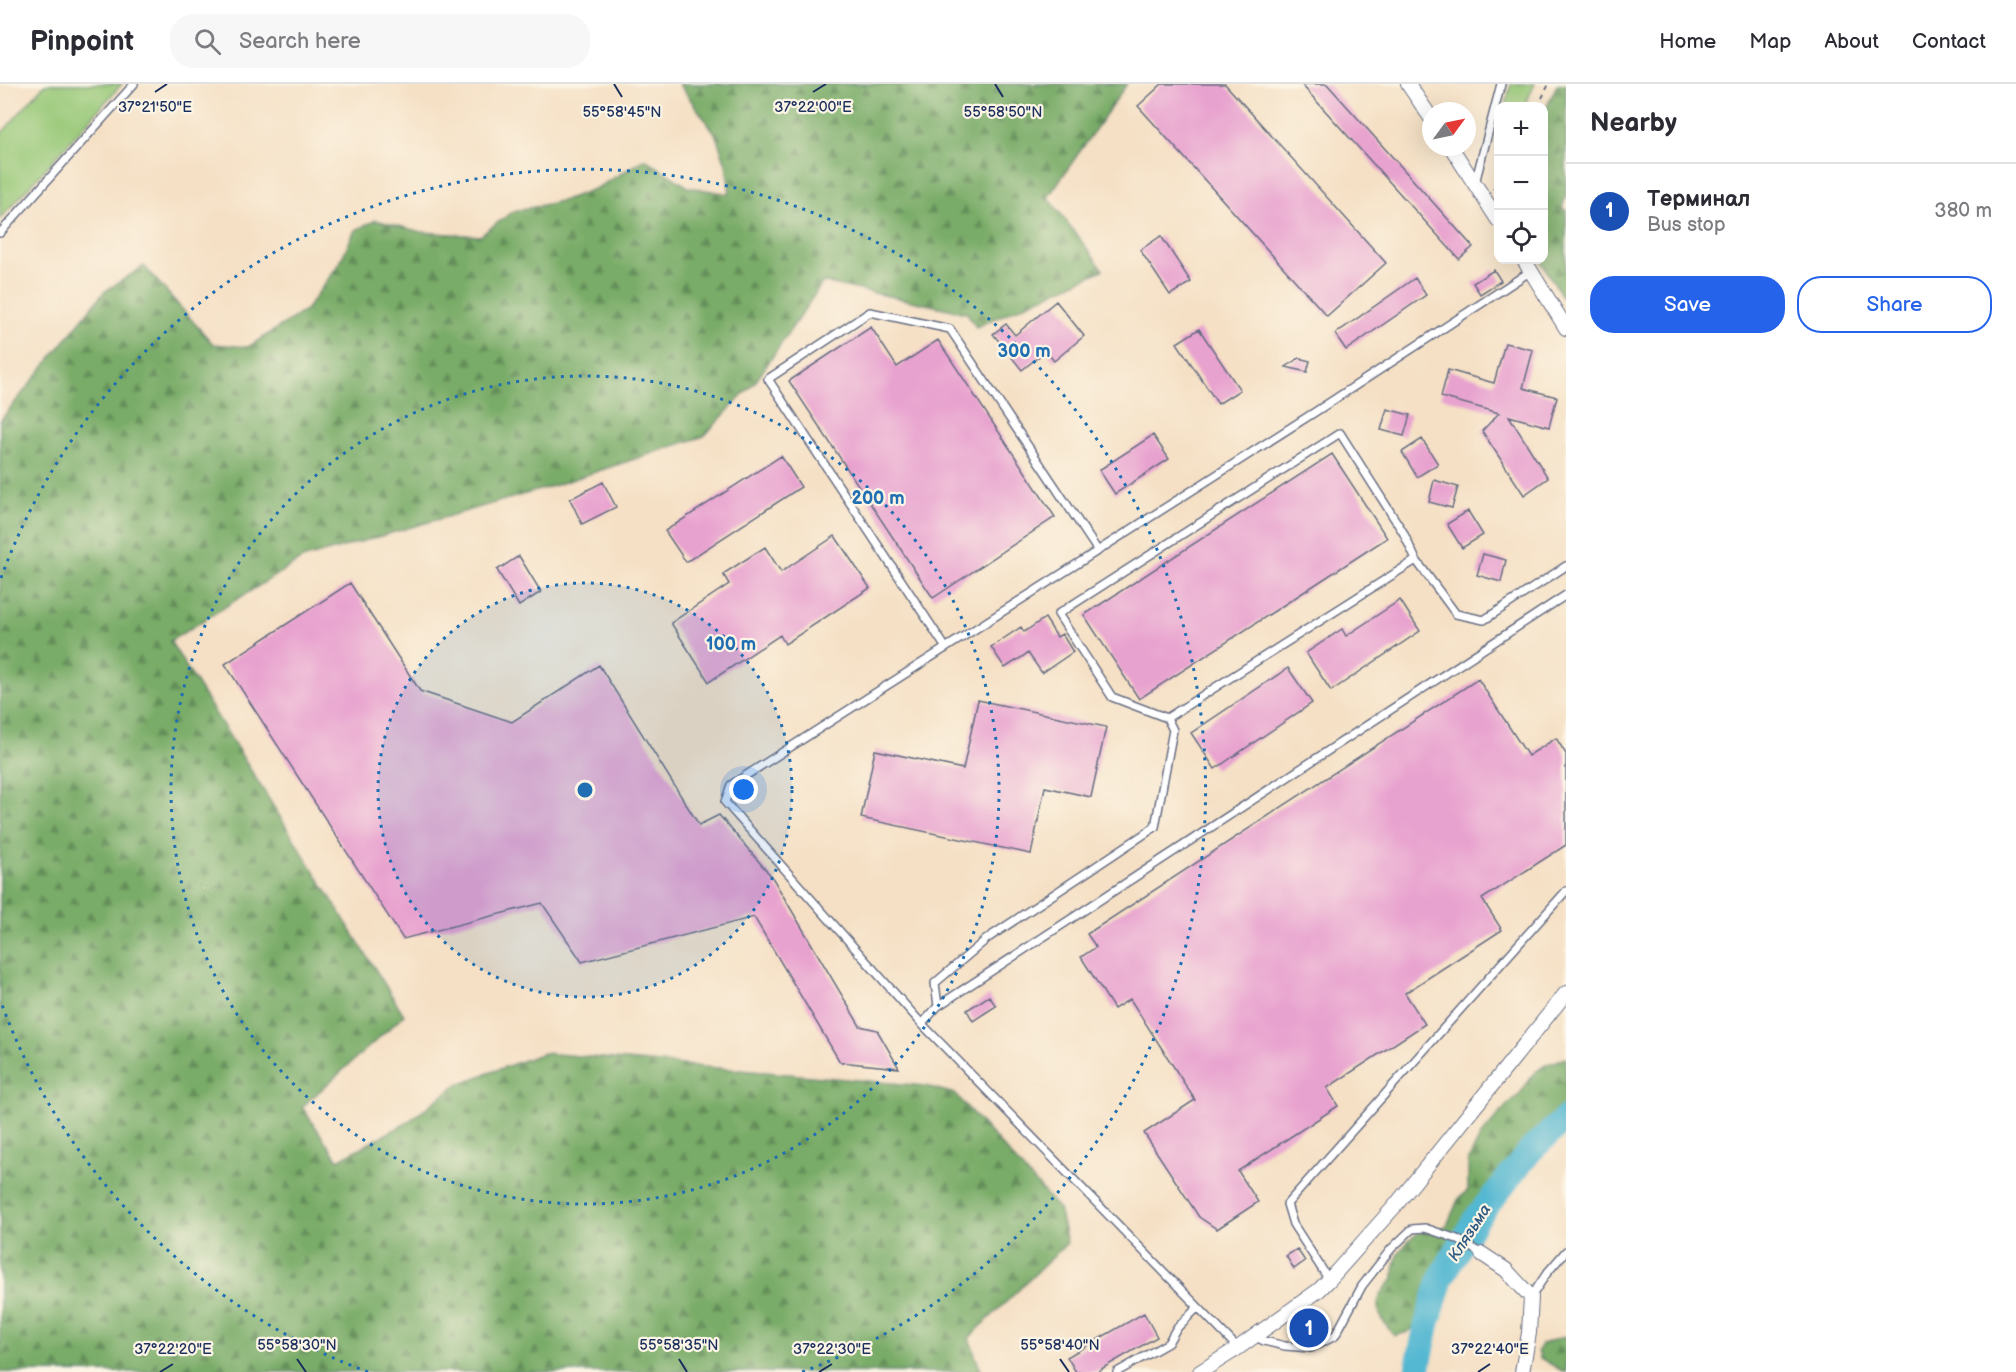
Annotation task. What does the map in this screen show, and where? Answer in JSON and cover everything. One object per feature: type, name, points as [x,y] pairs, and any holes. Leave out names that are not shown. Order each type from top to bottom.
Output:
[{"type":"street","points":[[1408,84],[1422,105]]},
{"type":"street","points":[[1457,156],[1494,214]]},
{"type":"street","points":[[1527,265],[1566,328]]},
{"type":"street","points":[[1200,1372],[1238,1348],[1319,1290],[1329,1280],[1395,1206],[1565,996]]},
{"type":"street","points":[[1482,1254],[1506,1270],[1531,1297],[1529,1333],[1522,1372]]},
{"type":"lane","points":[[0,233],[134,84]]},
{"type":"lane","points":[[1475,183],[1501,84]]},
{"type":"lane","points":[[1238,1348],[922,1024],[725,802],[731,785],[1316,412],[1527,265]]},
{"type":"lane","points":[[946,648],[768,379],[870,312],[950,328],[1098,551]]},
{"type":"lane","points":[[938,1006],[935,983],[988,938],[1155,827],[1173,730],[1167,717],[1112,697],[1058,614],[1340,433],[1403,532],[1416,560],[1456,614],[1484,620],[1566,566]]},
{"type":"lane","points":[[1167,717],[1416,560]]},
{"type":"lane","points":[[922,1024],[938,1006],[1566,595]]},
{"type":"lane","points":[[1329,1280],[1293,1224],[1287,1204],[1566,891]]},
{"type":"lane","points":[[1254,1336],[1285,1346],[1311,1348],[1335,1336],[1362,1286],[1391,1249],[1412,1229],[1425,1228],[1456,1239],[1482,1254]]},
{"type":"lane","points":[[1531,1297],[1566,1251]]},
{"type":"lane","points":[[1117,1372],[1168,1343],[1176,1329],[1198,1307]]},
{"type":"path","points":[[1540,102],[1549,84]]},
{"type":"green space","points":[[45,84],[122,84],[0,219],[0,135]]},
{"type":"green space","points":[[679,84],[1127,84],[1048,197],[1103,270],[976,327],[967,313],[823,282],[756,381],[704,436],[553,486],[302,559],[170,641],[404,1015],[302,1107],[338,1160],[405,1124],[458,1084],[544,1053],[926,1086],[955,1094],[1059,1209],[1067,1243],[969,1338],[981,1372],[0,1372],[0,421],[104,292],[144,266],[213,344],[248,347],[306,310],[339,264],[355,230],[376,220],[421,232],[480,236],[512,212],[565,200],[599,187],[645,159],[688,187],[730,194],[726,164],[715,133]]},
{"type":"green space","points":[[1511,84],[1535,84],[1526,102],[1506,102]]},
{"type":"green space","points":[[1557,84],[1566,84],[1566,194],[1562,209],[1566,210],[1566,303],[1542,264],[1548,264],[1548,104]]},
{"type":"green space","points":[[1566,1058],[1566,1111],[1532,1139],[1505,1173],[1494,1181],[1474,1204],[1457,1239],[1441,1261],[1419,1323],[1408,1332],[1394,1336],[1379,1313],[1378,1301],[1394,1279],[1395,1263],[1400,1252],[1420,1231],[1434,1233],[1447,1225],[1458,1200],[1468,1190],[1468,1161],[1480,1137],[1508,1104],[1519,1095],[1535,1072],[1547,1064]]},
{"type":"green space","points":[[1566,1336],[1566,1372],[1564,1372],[1540,1358],[1538,1351],[1541,1344]]},
{"type":"building","points":[[1162,84],[1225,84],[1386,263],[1327,316],[1138,106]]},
{"type":"building","points":[[1301,84],[1327,84],[1473,247],[1459,259]]},
{"type":"building","points":[[1161,236],[1191,282],[1170,295],[1140,250]]},
{"type":"building","points":[[1494,270],[1501,281],[1480,294],[1473,283]]},
{"type":"building","points":[[1415,278],[1426,295],[1346,350],[1335,334]]},
{"type":"building","points":[[1056,301],[1084,336],[1054,361],[1046,351],[1022,370],[993,334],[1006,324],[1015,335]]},
{"type":"building","points":[[871,327],[897,367],[938,340],[1055,517],[933,598],[789,381]]},
{"type":"building","points":[[1199,329],[1240,390],[1218,404],[1177,343]]},
{"type":"building","points":[[1505,343],[1533,350],[1523,388],[1557,397],[1549,427],[1509,416],[1548,478],[1524,495],[1482,431],[1499,413],[1441,397],[1448,370],[1494,383]]},
{"type":"building","points":[[1299,358],[1310,361],[1307,372],[1286,367]]},
{"type":"building","points":[[1387,409],[1410,415],[1404,436],[1381,430]]},
{"type":"building","points":[[1153,435],[1169,459],[1115,494],[1099,470]]},
{"type":"building","points":[[1422,439],[1438,464],[1417,477],[1402,452]]},
{"type":"building","points":[[1332,454],[1387,538],[1139,699],[1084,615]]},
{"type":"building","points":[[781,456],[801,487],[686,562],[665,531]]},
{"type":"building","points":[[1434,480],[1458,487],[1452,508],[1429,502]]},
{"type":"building","points":[[603,482],[616,507],[582,524],[570,499]]},
{"type":"building","points":[[1468,511],[1483,535],[1462,548],[1447,524]]},
{"type":"building","points":[[835,536],[870,588],[785,644],[780,635],[709,682],[671,623],[729,584],[723,574],[765,547],[781,572]]},
{"type":"building","points":[[1483,554],[1506,560],[1501,582],[1477,575]]},
{"type":"building","points":[[519,556],[541,592],[519,606],[497,570]]},
{"type":"building","points":[[350,583],[420,691],[512,722],[599,665],[699,825],[719,815],[772,877],[860,1026],[877,1030],[899,1068],[840,1062],[754,917],[582,962],[542,903],[403,939],[225,664]]},
{"type":"building","points":[[1400,600],[1420,631],[1331,691],[1306,653],[1342,629],[1346,636]]},
{"type":"building","points":[[1045,618],[1057,637],[1062,634],[1073,652],[1042,673],[1028,653],[1005,668],[991,647],[1021,627],[1024,632]]},
{"type":"building","points":[[1288,668],[1312,703],[1215,769],[1191,733]]},
{"type":"building","points":[[1478,679],[1528,756],[1556,738],[1566,754],[1566,845],[1482,899],[1502,930],[1405,993],[1425,1024],[1327,1088],[1338,1106],[1238,1171],[1258,1202],[1217,1229],[1199,1217],[1144,1133],[1195,1100],[1130,999],[1114,1009],[1081,957],[1096,947],[1087,934]]},
{"type":"building","points":[[978,700],[1106,727],[1091,797],[1045,787],[1031,854],[861,818],[875,750],[963,769]]},
{"type":"building","points":[[989,996],[996,1006],[973,1021],[967,1010]]},
{"type":"building","points":[[1297,1249],[1305,1261],[1294,1269],[1286,1256]]},
{"type":"building","points":[[1144,1313],[1157,1337],[1096,1372],[1076,1372],[1067,1357]]},
{"type":"waterway","name":"Клязьма","points":[[1417,1372],[1427,1324],[1441,1278],[1475,1220],[1531,1150],[1566,1118]]},
{"type":"place","name":"Терминал","points":[[1309,1328]]}]
